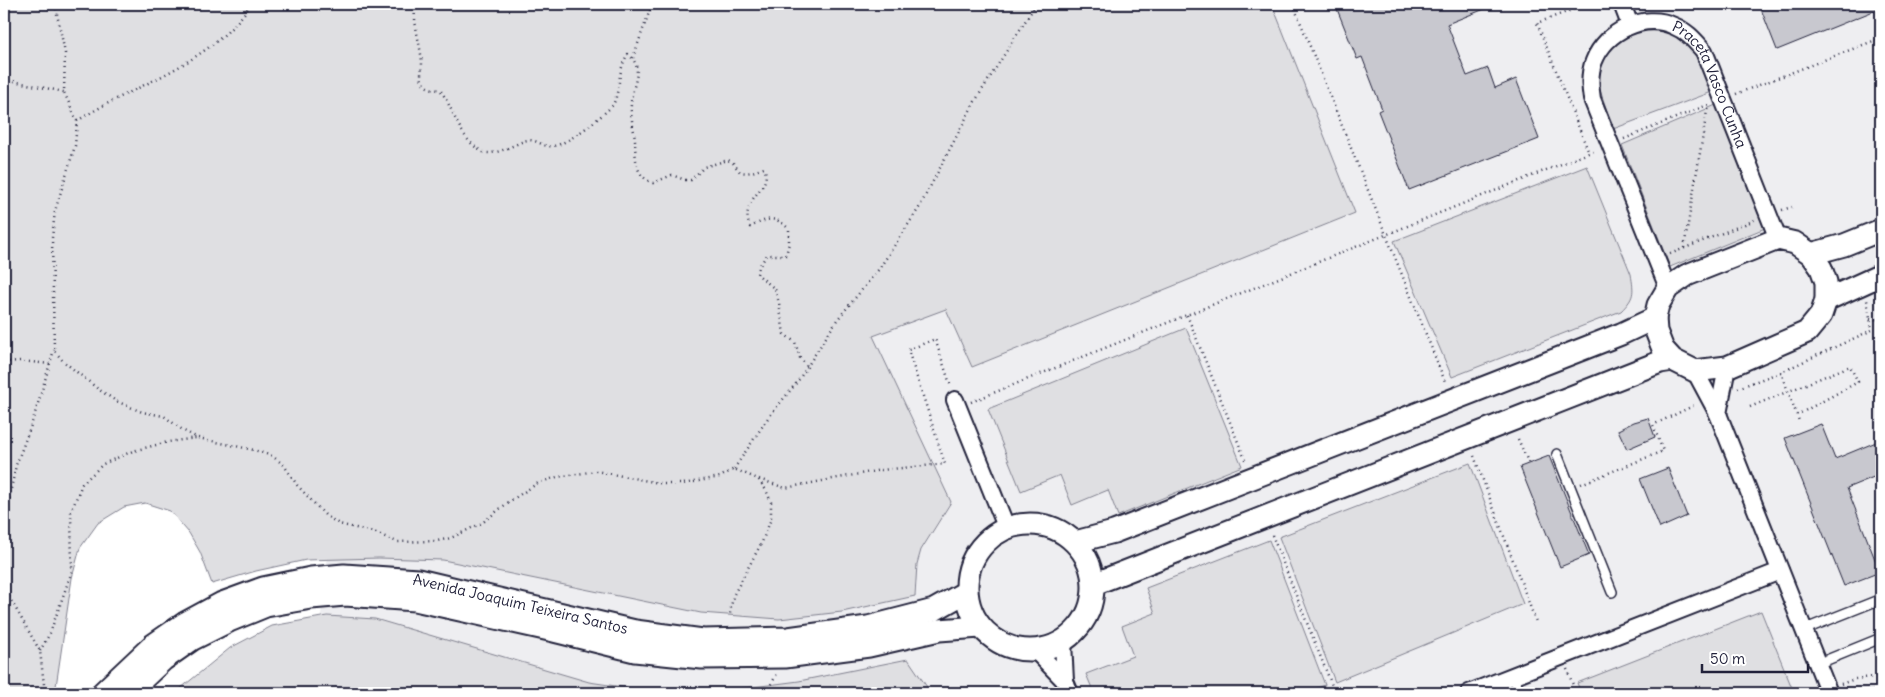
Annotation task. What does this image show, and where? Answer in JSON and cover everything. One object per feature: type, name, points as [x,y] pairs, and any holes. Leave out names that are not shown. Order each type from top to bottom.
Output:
[{"type":"street","points":[[1622,4],[1630,25]]},
{"type":"street","name":"Praceta Vasco Cunha","points":[[1668,288],[1592,99],[1590,81],[1594,61],[1609,38],[1630,25],[1656,22],[1674,26],[1692,37],[1704,51],[1716,102],[1778,239]]},
{"type":"street","points":[[1811,254],[1844,246],[1881,230]]},
{"type":"street","points":[[1695,371],[1727,367],[1807,332],[1821,315],[1826,300],[1826,282],[1821,268],[1811,254],[1795,243],[1778,239],[1687,275],[1668,288],[1658,305],[1655,318],[1656,332],[1662,349],[1672,360],[1695,371],[1716,396]]},
{"type":"street","points":[[1826,300],[1881,275]]},
{"type":"street","points":[[1075,542],[1114,532],[1621,334],[1655,318]]},
{"type":"street","points":[[1094,584],[1652,365],[1672,360]]},
{"type":"street","points":[[1727,367],[1716,396],[1718,414],[1828,691]]},
{"type":"street","points":[[956,404],[1007,529]]},
{"type":"street","points":[[1036,524],[1057,529],[1075,542],[1085,554],[1094,584],[1092,601],[1086,618],[1076,631],[1062,642],[1050,648],[1036,651],[1015,649],[996,641],[980,627],[970,610],[966,592],[969,570],[978,550],[994,535],[1014,525],[1036,524]]},
{"type":"street","points":[[1469,693],[1780,570]]},
{"type":"street","name":"Avenida Joaquim Teixeira Santos","points":[[102,693],[153,644],[186,623],[222,604],[263,588],[311,578],[344,575],[418,580],[635,631],[702,640],[788,638],[868,627],[934,610],[966,592]]},
{"type":"street","name":"Avenida Joaquim Teixeira Santos","points":[[128,693],[163,660],[193,639],[229,621],[266,606],[311,598],[345,595],[414,600],[635,651],[702,658],[785,657],[869,646],[939,630],[980,627]]},
{"type":"street","points":[[1062,642],[1068,687]]},
{"type":"street","points":[[1036,651],[1068,687]]},
{"type":"lane","points":[[1557,454],[1612,592]]},
{"type":"lane","points":[[1803,630],[1881,599]]},
{"type":"lane","points":[[1817,664],[1881,638]]},
{"type":"lane","points":[[1513,676],[1520,693]]},
{"type":"path","points":[[4,523],[16,465],[33,420],[54,350],[52,238],[55,211],[75,146],[76,121],[64,92],[65,54],[54,4]]},
{"type":"path","points":[[76,121],[184,65],[239,21],[251,4]]},
{"type":"path","points":[[415,4],[416,30],[422,64],[421,76],[424,84],[432,90],[442,90],[462,132],[482,153],[490,154],[534,139],[547,146],[553,146],[564,143],[582,131],[613,105],[616,99],[620,69],[628,54],[633,58],[637,70],[630,106],[635,140],[635,159],[642,176],[653,183],[672,175],[685,180],[691,180],[704,167],[728,160],[740,172],[751,173],[764,168],[766,171],[766,183],[750,204],[746,217],[750,227],[769,218],[781,221],[788,229],[789,243],[786,255],[767,255],[757,274],[775,289],[784,334],[795,342],[800,358],[808,367]]},
{"type":"path","points":[[633,58],[652,4]]},
{"type":"path","points":[[54,350],[63,361],[116,401],[142,412],[164,416],[184,431],[198,438],[254,450],[272,456],[284,465],[296,485],[324,516],[339,524],[376,533],[397,542],[437,541],[451,538],[482,524],[510,501],[538,483],[557,477],[596,470],[657,483],[683,484],[720,477],[734,469],[768,418],[808,367],[838,320],[879,269],[919,208],[974,103],[1036,4]]},
{"type":"path","points":[[1293,4],[1446,384]]},
{"type":"path","points":[[1588,4],[1537,23],[1589,153]]},
{"type":"path","points":[[734,469],[785,488],[881,470],[945,464],[908,350],[935,339],[956,404],[1187,315],[1610,144],[1881,38]]},
{"type":"path","points":[[4,79],[64,92]]},
{"type":"path","points":[[1684,248],[1716,102]]},
{"type":"path","points":[[1656,260],[1792,207]]},
{"type":"path","points":[[1570,488],[1662,451],[1653,425],[1716,396],[1781,372],[1872,330],[1866,296]]},
{"type":"path","points":[[1187,315],[1252,478]]},
{"type":"path","points":[[1870,318],[1881,321]]},
{"type":"path","points":[[4,362],[21,361],[50,364]]},
{"type":"path","points":[[1750,407],[1850,366],[1858,382],[1796,415]]},
{"type":"path","points":[[1781,372],[1799,421]]},
{"type":"path","points":[[40,650],[50,633],[72,571],[71,512],[82,484],[103,464],[133,452],[168,442],[198,438]]},
{"type":"path","points":[[1518,439],[1528,464]]},
{"type":"path","points":[[1474,456],[1536,622]]},
{"type":"path","points":[[730,614],[734,596],[762,542],[771,519],[771,502],[766,490],[758,479]]},
{"type":"path","points":[[1272,535],[1335,693]]},
{"type":"path","points":[[4,588],[40,650],[45,693]]},
{"type":"path","points":[[1562,656],[1576,693]]},
{"type":"path","points":[[1828,691],[1855,679],[1881,676]]},
{"type":"shaded area","points":[[4,4],[1272,4],[1355,213],[972,367],[946,309],[873,336],[951,502],[921,550],[917,564],[915,596],[842,612],[779,619],[701,613],[443,560],[379,558],[306,560],[256,571],[212,584],[200,552],[189,533],[170,511],[145,503],[124,507],[98,523],[80,548],[72,578],[55,693],[4,693]]},
{"type":"shaded area","points":[[961,4],[1881,4],[1881,693],[313,693],[348,353]]},
{"type":"shaded area","points":[[1640,29],[1664,31],[1684,41],[1696,56],[1712,92],[1613,129],[1598,84],[1600,64],[1609,48],[1620,36]]},
{"type":"shaded area","points":[[1716,105],[1765,228],[1670,267],[1622,145]]},
{"type":"shaded area","points":[[1587,166],[1631,274],[1633,290],[1629,302],[1621,311],[1452,377],[1394,241]]},
{"type":"shaded area","points":[[1186,328],[1242,466],[1118,516],[1108,490],[1072,505],[1060,475],[1021,491],[988,409]]},
{"type":"shaded area","points":[[1470,463],[1523,604],[1335,682],[1279,537]]},
{"type":"shaded area","points":[[1269,540],[1325,685],[1304,693],[1094,693],[1086,674],[1133,656],[1122,626],[1155,613],[1146,588]]},
{"type":"shaded area","points":[[1761,611],[1794,693],[1581,693],[1577,683]]},
{"type":"shaded area","points":[[327,616],[375,619],[589,682],[662,693],[175,693],[230,648],[272,626]]},
{"type":"shaded area","points":[[908,659],[931,693],[707,693],[799,681]]},
{"type":"building","points":[[1335,4],[1497,4],[1447,24],[1467,76],[1488,68],[1495,88],[1516,79],[1539,139],[1409,190],[1378,111],[1382,109],[1362,57],[1357,59]]},
{"type":"building","points":[[1759,4],[1881,4],[1881,8],[1777,50]]},
{"type":"building","points":[[1648,418],[1655,437],[1627,449],[1618,430]]},
{"type":"building","points":[[1821,424],[1835,459],[1881,440],[1881,474],[1847,488],[1880,572],[1844,586],[1785,438]]},
{"type":"building","points":[[1549,456],[1589,555],[1560,567],[1520,467]]},
{"type":"building","points":[[1668,468],[1687,516],[1660,528],[1640,479]]}]
